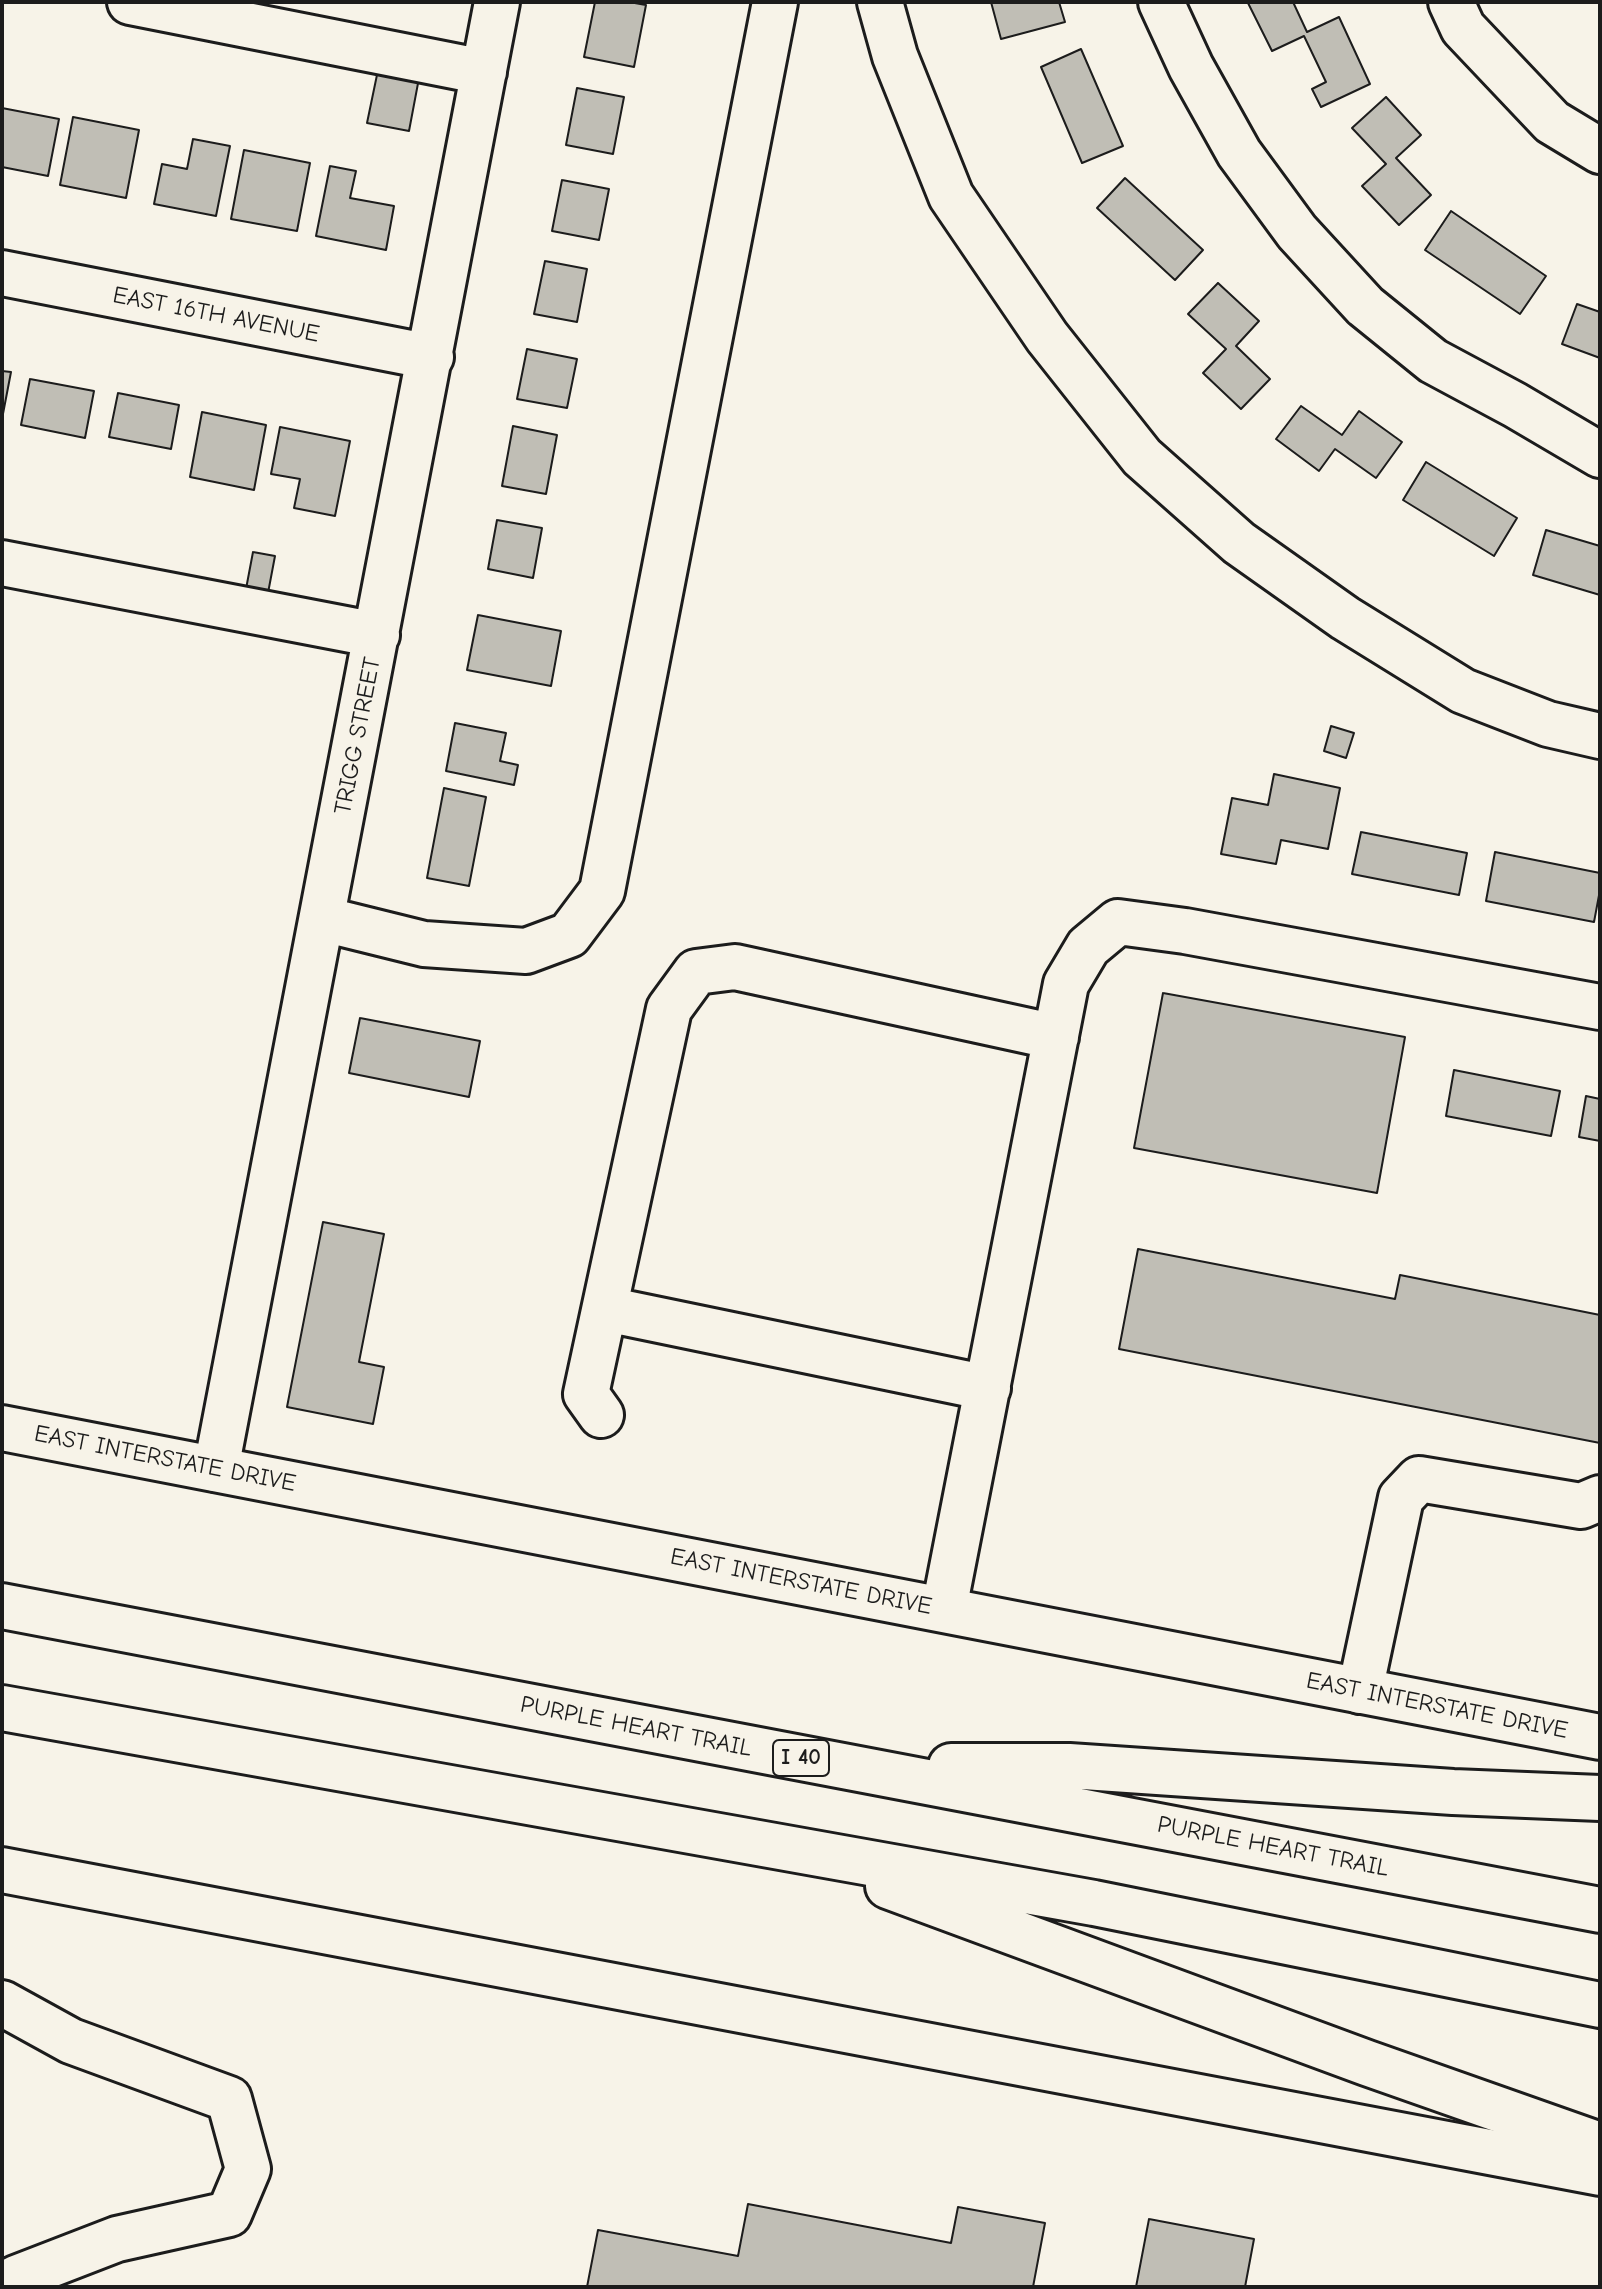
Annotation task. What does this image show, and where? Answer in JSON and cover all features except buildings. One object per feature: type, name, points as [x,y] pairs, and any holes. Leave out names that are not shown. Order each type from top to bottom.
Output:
[{"type":"main road","points":[[130,2],[484,72]]},
{"type":"main road","name":"TRIGG STREET","points":[[216,1469],[497,2]]},
{"type":"main road","points":[[323,919],[424,944],[526,951],[569,935],[602,891],[775,2]]},
{"type":"main road","points":[[880,2],[895,56],[951,196],[1047,337],[1142,457],[1239,543],[1345,618],[1463,691],[1548,724],[1600,736]]},
{"type":"main road","points":[[1161,2],[1191,67],[1239,153],[1297,232],[1365,306],[1433,361],[1600,455]]},
{"type":"main road","points":[[1451,2],[1463,28],[1552,122],[1600,151]]},
{"type":"main road","name":"EAST 16TH AVENUE","points":[[2,273],[431,357]]},
{"type":"main road","points":[[2,563],[377,635]]},
{"type":"main road","points":[[944,1609],[1066,984],[1088,947],[1118,922],[1185,931],[1600,1007]]},
{"type":"main road","points":[[601,1415],[586,1394],[669,1009],[696,972],[735,967],[1056,1037]]},
{"type":"main road","points":[[606,1309],[988,1388]]},
{"type":"main road","name":"EAST INTERSTATE DRIVE","points":[[2,1428],[1600,1737]]},
{"type":"main road","points":[[1360,1691],[1401,1498],[1419,1479],[1581,1506],[1600,1498]]},
{"type":"main road","name":"PURPLE HEART TRAIL","points":[[2,1606],[1600,1910]]},
{"type":"main road","points":[[2,1708],[1094,1903],[1600,2005]]},
{"type":"main road","points":[[849,1767],[1069,1766],[1453,1792],[1600,1798]]},
{"type":"main road","points":[[781,1847],[1367,2063],[1600,2145]]},
{"type":"main road","points":[[2,1870],[1600,2173]]},
{"type":"main road","points":[[2,2003],[71,2041],[229,2099],[248,2169],[229,2214],[117,2239],[16,2278],[9,2287]]}]
